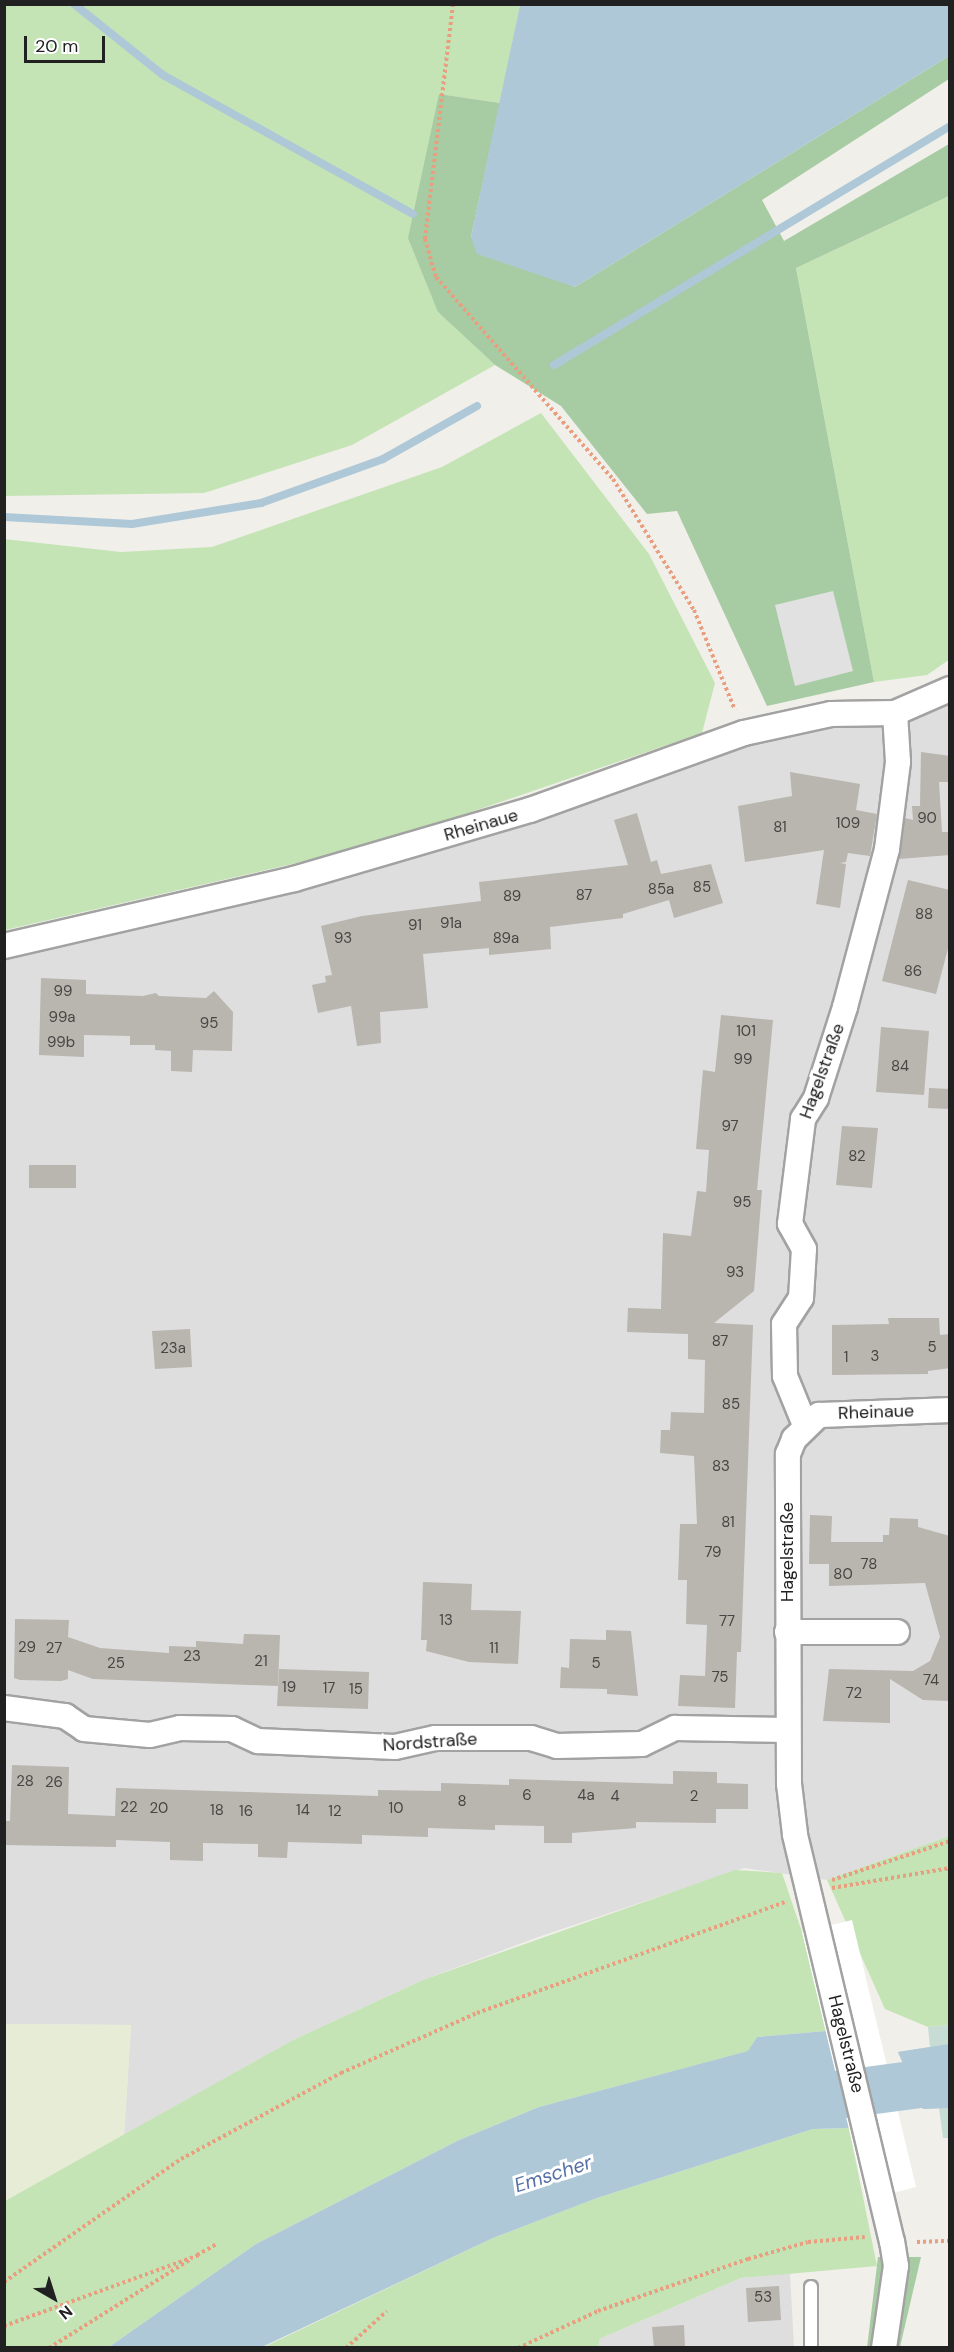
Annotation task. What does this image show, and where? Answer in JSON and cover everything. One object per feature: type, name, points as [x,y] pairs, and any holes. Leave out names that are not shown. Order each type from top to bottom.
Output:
[{"type":"street","name":"Rheinaue","points":[[4,946],[304,876],[530,810],[744,733],[831,714],[895,713],[950,689]]},
{"type":"street","name":"Hagelstraße","points":[[884,2348],[896,2266],[892,2242],[883,2195],[795,1834],[787,1730],[788,1454],[805,1425],[785,1376],[784,1324],[801,1298],[804,1249],[790,1224],[803,1119],[816,1098],[845,1007],[887,849],[898,762],[895,713]]},
{"type":"street","name":"Rheinaue","points":[[805,1425],[819,1415],[842,1411],[950,1410]]},
{"type":"street","points":[[787,1632],[897,1632]]},
{"type":"street","name":"Nordstraße","points":[[4,1708],[64,1716],[84,1730],[150,1735],[180,1728],[232,1729],[258,1741],[395,1747],[435,1738],[531,1738],[557,1746],[642,1744],[675,1728],[787,1730]]},
{"type":"lane","points":[[811,2287],[811,2348]]},
{"type":"path","points":[[453,4],[425,239],[436,277],[613,479],[694,610],[744,733]]},
{"type":"path","points":[[4,2282],[181,2158],[341,2073],[477,2013],[809,1890],[950,1841]]},
{"type":"path","points":[[809,1890],[950,1868]]},
{"type":"path","points":[[518,2348],[640,2296],[808,2242],[866,2237],[892,2242],[950,2241]]},
{"type":"path","points":[[49,2348],[217,2244]]},
{"type":"path","points":[[4,2326],[199,2254]]},
{"type":"path","points":[[346,2348],[387,2311]]},
{"type":"shaded area","points":[[833,591],[853,671],[795,686],[775,605]]},
{"type":"shaded area","points":[[949,692],[949,1836],[827,1880],[744,1868],[541,1936],[423,1980],[293,2040],[124,2136],[131,2025],[5,2024],[4,949],[295,883],[745,736]]},
{"type":"shaded area","points":[[949,2025],[949,2138],[943,2138],[939,2108],[923,2109],[898,2052],[930,2047],[928,2027]]},
{"type":"shaded area","points":[[790,2273],[794,2347],[599,2348],[599,2339],[741,2278]]},
{"type":"green space","points":[[4,5],[520,5],[500,103],[439,94],[438,312],[495,365],[352,445],[204,493],[5,496]]},
{"type":"green space","points":[[949,56],[949,79],[762,200],[784,241],[949,144],[949,196],[796,268],[874,682],[767,706],[677,511],[647,514],[561,406],[495,365],[438,312],[408,238],[439,94],[500,103],[471,237],[575,287]]},
{"type":"green space","points":[[949,196],[950,659],[927,675],[874,682],[796,268]]},
{"type":"green space","points":[[541,413],[649,554],[715,683],[702,733],[375,845],[5,930],[4,539],[121,552],[212,547],[442,467]]},
{"type":"green space","points":[[949,1836],[949,2025],[928,2027],[885,2009],[827,1880]]},
{"type":"green space","points":[[735,1870],[782,1873],[802,1932],[826,2031],[757,2037],[749,2051],[539,2107],[459,2140],[256,2244],[109,2347],[5,2348],[5,2201],[293,2040],[423,1980]]},
{"type":"green space","points":[[5,2024],[131,2025],[124,2136],[5,2201]]},
{"type":"green space","points":[[849,2128],[877,2266],[741,2278],[599,2339],[599,2347],[262,2348],[493,2238],[597,2198],[813,2129]]},
{"type":"green space","points":[[878,2257],[921,2257],[900,2347],[867,2348]]},
{"type":"water","points":[[520,5],[949,5],[949,56],[575,287],[477,254],[471,237]]},
{"type":"water","points":[[826,2031],[849,2128],[813,2129],[597,2198],[493,2238],[262,2347],[109,2347],[256,2244],[459,2140],[539,2107],[748,2051],[757,2037]]},
{"type":"water","points":[[949,2044],[949,2108],[923,2109],[898,2052]]},
{"type":"pier","points":[[852,1920],[916,2187],[866,2200],[802,1932]]},
{"type":"building","points":[[921,752],[950,756],[950,782],[939,782],[942,832],[950,832],[950,855],[899,859],[905,818],[913,820],[912,806],[920,806]]},
{"type":"building","points":[[790,772],[860,784],[856,810],[877,814],[870,856],[848,853],[846,862],[840,863],[846,864],[840,908],[816,904],[824,850],[745,862],[738,806],[792,796]]},
{"type":"building","points":[[637,813],[651,862],[657,860],[661,874],[711,864],[723,903],[674,918],[669,900],[623,914],[623,918],[550,927],[551,949],[489,955],[489,948],[423,954],[428,1008],[380,1012],[381,1043],[357,1046],[351,1006],[318,1013],[312,985],[326,982],[325,976],[332,975],[321,926],[362,916],[481,901],[479,882],[628,865],[614,820]]},
{"type":"building","points":[[908,880],[950,890],[950,941],[936,994],[882,981]]},
{"type":"building","points":[[41,978],[86,980],[86,994],[143,996],[156,993],[159,996],[206,998],[214,991],[233,1012],[232,1051],[193,1050],[192,1072],[171,1071],[171,1051],[155,1050],[155,1045],[130,1045],[130,1036],[84,1035],[84,1057],[39,1055]]},
{"type":"building","points":[[721,1015],[773,1020],[757,1190],[762,1190],[754,1291],[714,1323],[753,1325],[741,1652],[737,1652],[735,1708],[678,1706],[680,1675],[705,1676],[707,1625],[686,1624],[687,1580],[678,1580],[680,1524],[697,1524],[694,1456],[660,1453],[661,1430],[670,1430],[671,1412],[704,1413],[705,1360],[688,1359],[688,1334],[627,1332],[628,1308],[661,1309],[663,1233],[691,1236],[697,1191],[706,1192],[709,1150],[696,1149],[703,1070],[715,1072]]},
{"type":"building","points":[[881,1027],[929,1031],[924,1095],[876,1092]]},
{"type":"building","points":[[929,1088],[950,1089],[950,1109],[928,1108]]},
{"type":"building","points":[[842,1126],[878,1128],[872,1188],[836,1185]]},
{"type":"building","points":[[29,1165],[76,1165],[76,1188],[29,1188]]},
{"type":"building","points":[[888,1318],[939,1318],[940,1335],[950,1334],[950,1368],[928,1371],[928,1374],[832,1375],[832,1325],[889,1324]]},
{"type":"building","points":[[190,1329],[192,1367],[155,1369],[152,1331]]},
{"type":"building","points":[[810,1515],[832,1516],[831,1542],[883,1542],[883,1535],[889,1535],[890,1518],[918,1519],[918,1527],[950,1536],[950,1701],[923,1700],[890,1679],[890,1723],[823,1721],[829,1669],[913,1671],[930,1661],[940,1637],[925,1583],[829,1586],[829,1564],[809,1564]]},
{"type":"building","points":[[423,1582],[472,1584],[471,1610],[521,1611],[518,1664],[469,1662],[426,1651],[427,1640],[421,1640]]},
{"type":"building","points":[[15,1619],[69,1620],[68,1637],[100,1648],[169,1653],[169,1646],[196,1647],[196,1641],[243,1644],[244,1634],[280,1635],[278,1686],[93,1679],[68,1670],[68,1679],[61,1681],[20,1680],[14,1678]]},
{"type":"building","points":[[606,1630],[631,1631],[638,1696],[607,1694],[607,1689],[560,1688],[561,1667],[569,1668],[570,1639],[606,1640]]},
{"type":"building","points":[[279,1669],[369,1672],[368,1709],[277,1706]]},
{"type":"building","points":[[12,1765],[69,1767],[68,1814],[115,1816],[116,1788],[378,1796],[378,1790],[441,1791],[441,1783],[509,1785],[509,1779],[673,1784],[673,1771],[717,1772],[717,1783],[748,1784],[748,1809],[716,1809],[716,1823],[636,1822],[636,1828],[572,1833],[572,1843],[544,1843],[544,1826],[495,1825],[495,1830],[428,1828],[428,1837],[362,1835],[362,1844],[288,1842],[287,1858],[258,1857],[258,1844],[203,1843],[203,1861],[170,1860],[170,1842],[116,1840],[116,1847],[4,1845],[4,1821],[10,1821]]},
{"type":"building","points":[[779,2286],[781,2320],[748,2322],[746,2288]]},
{"type":"building","points":[[684,2325],[685,2348],[654,2348],[652,2327]]},
{"type":"waterway","points":[[74,4],[163,75],[413,214]]},
{"type":"waterway","points":[[554,365],[950,126]]},
{"type":"waterway","points":[[4,517],[132,524],[261,503],[383,459],[477,406]]},
{"type":"waterway","name":"Emscher","points":[[777,2103],[950,2080]]}]
